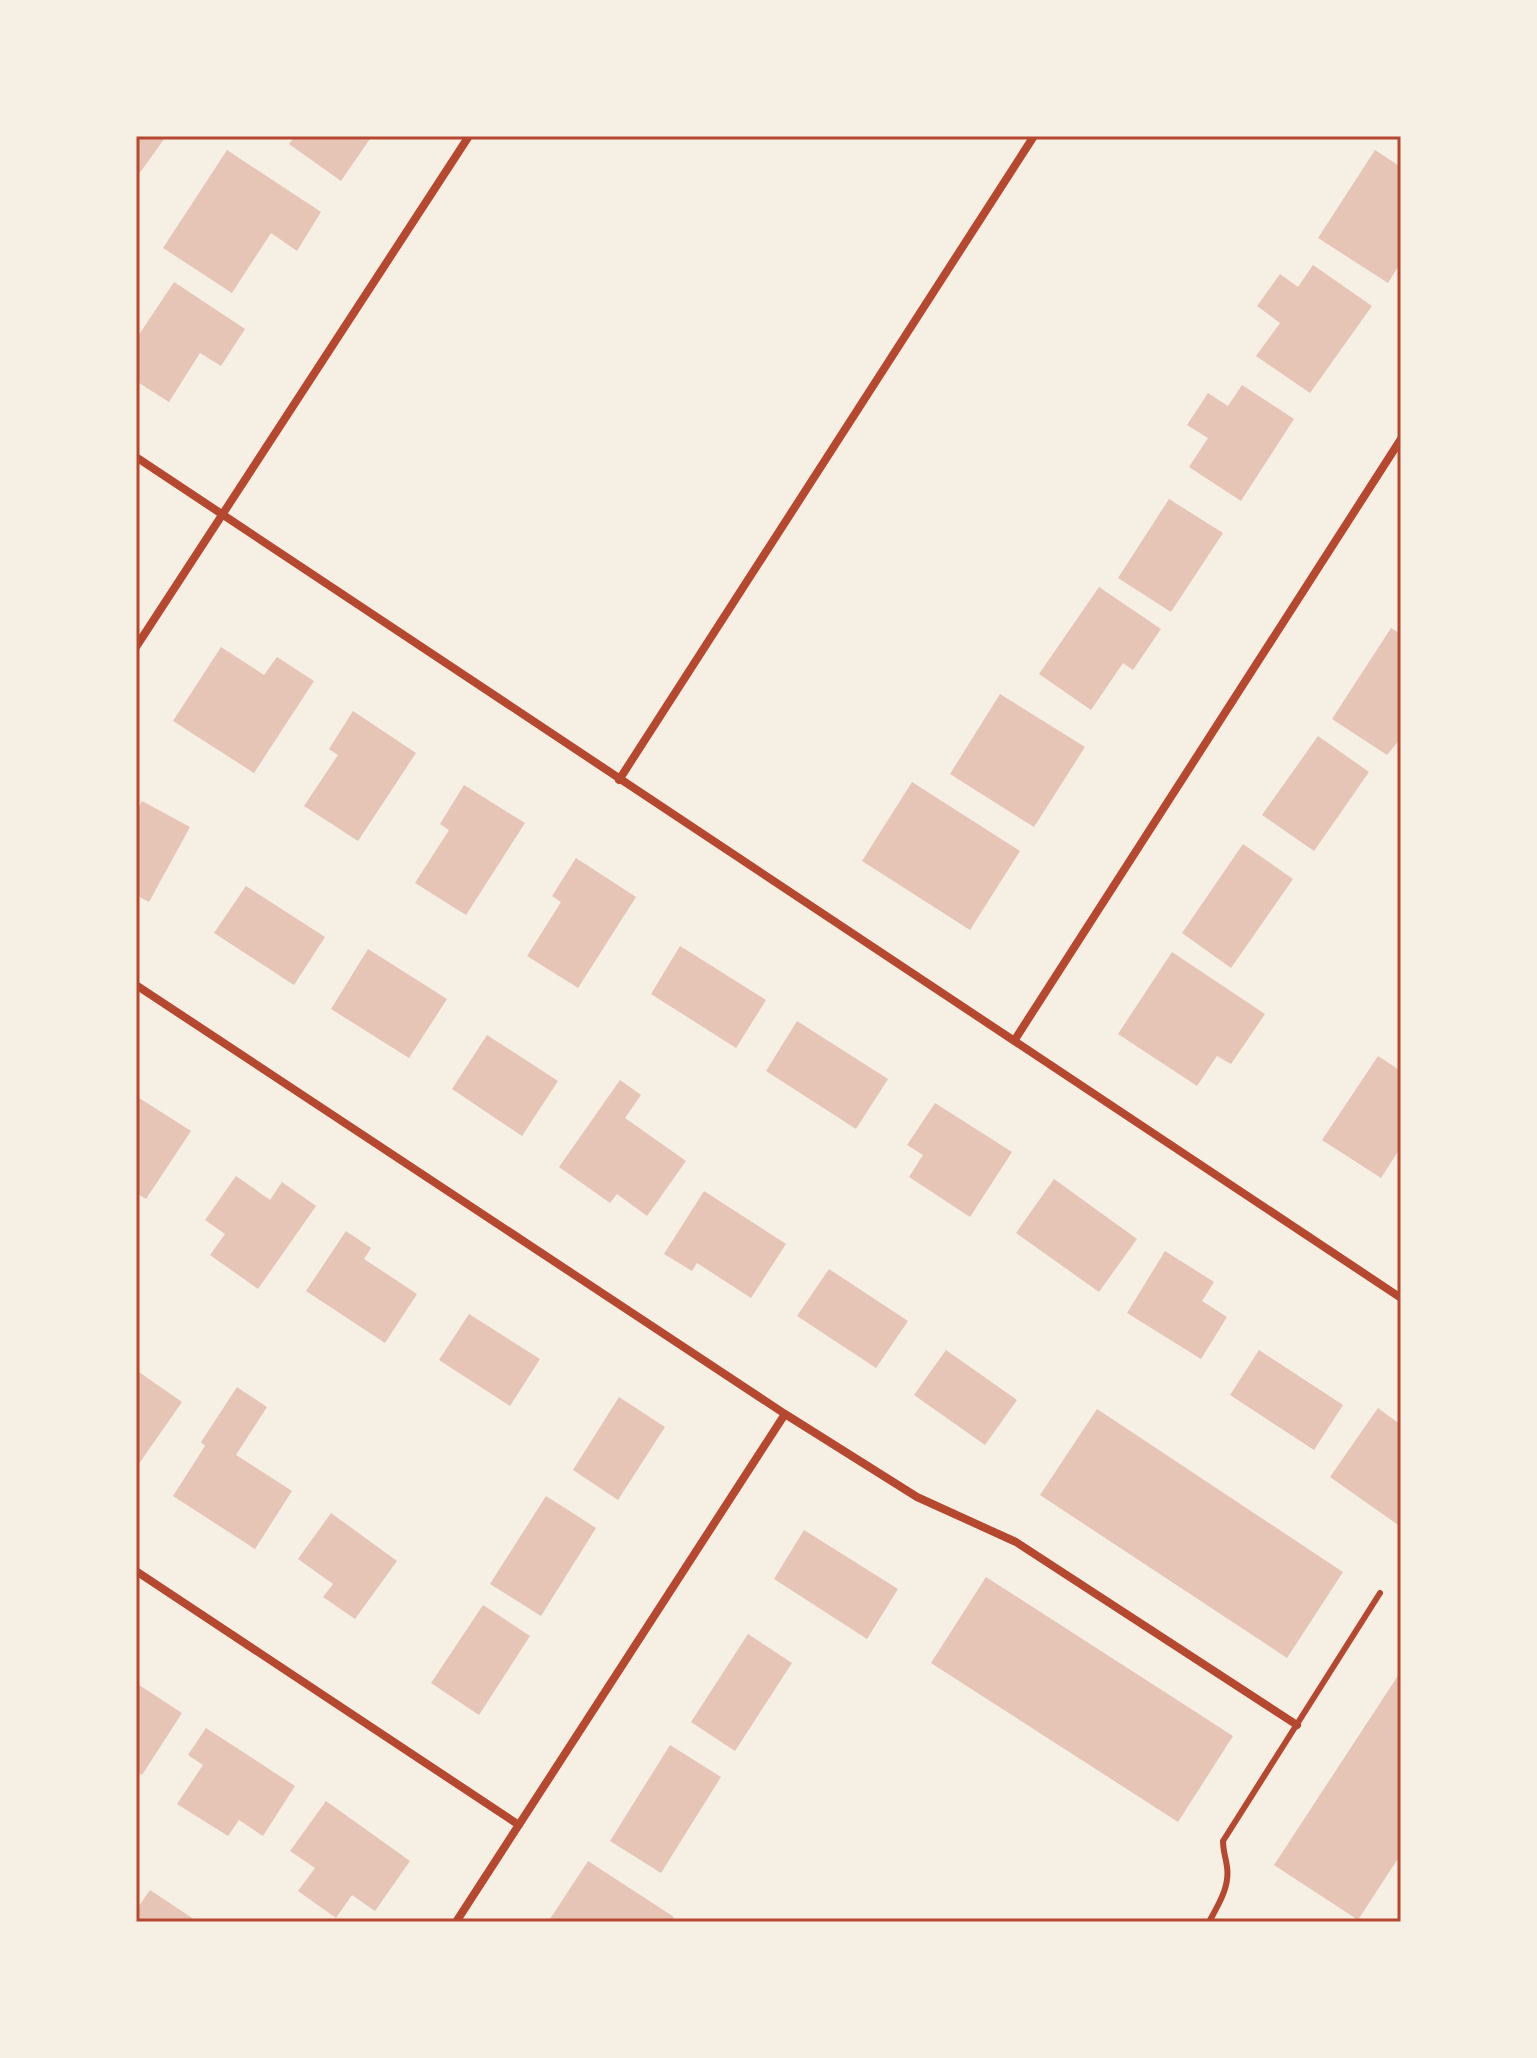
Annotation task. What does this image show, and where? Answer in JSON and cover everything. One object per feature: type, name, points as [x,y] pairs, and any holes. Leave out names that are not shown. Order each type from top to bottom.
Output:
[{"type":"street","points":[[136,647],[469,136]]},
{"type":"street","points":[[619,780],[1034,136]]},
{"type":"street","points":[[1014,1041],[1401,439]]},
{"type":"street","points":[[136,457],[1401,1298]]},
{"type":"street","points":[[136,985],[785,1414],[917,1497],[1016,1542],[1297,1725]]},
{"type":"street","points":[[456,1922],[785,1414]]},
{"type":"street","points":[[136,1571],[519,1825]]},
{"type":"lane","points":[[1209,1922],[1225,1893],[1228,1868],[1223,1841],[1380,1593]]},
{"type":"building","points":[[136,136],[165,138],[136,178]]},
{"type":"building","points":[[295,136],[372,136],[341,181],[289,144]]},
{"type":"building","points":[[227,150],[321,212],[297,251],[271,233],[232,293],[163,248]]},
{"type":"building","points":[[1375,150],[1401,167],[1401,262],[1388,283],[1318,238]]},
{"type":"building","points":[[1313,265],[1372,306],[1310,393],[1256,356],[1280,323],[1257,306],[1280,274],[1298,287]]},
{"type":"building","points":[[174,282],[245,329],[221,366],[200,353],[169,402],[136,381],[136,339]]},
{"type":"building","points":[[1242,385],[1294,419],[1241,501],[1189,467],[1208,438],[1187,425],[1208,393],[1228,406]]},
{"type":"building","points":[[1169,499],[1223,533],[1171,612],[1118,578]]},
{"type":"building","points":[[1099,587],[1161,629],[1133,670],[1123,663],[1091,710],[1039,674]]},
{"type":"building","points":[[1391,628],[1401,634],[1401,738],[1387,755],[1332,719]]},
{"type":"building","points":[[221,647],[264,675],[277,657],[314,681],[254,773],[173,721]]},
{"type":"building","points":[[1000,694],[1085,747],[1034,827],[950,774]]},
{"type":"building","points":[[353,711],[416,753],[358,841],[304,806],[338,755],[329,749]]},
{"type":"building","points":[[1318,736],[1369,772],[1314,851],[1262,815]]},
{"type":"building","points":[[912,782],[1020,851],[970,930],[862,861]]},
{"type":"building","points":[[464,785],[525,823],[466,915],[415,883],[449,830],[440,824]]},
{"type":"building","points":[[142,801],[190,827],[149,902],[136,895],[136,812]]},
{"type":"building","points":[[1243,844],[1293,879],[1231,968],[1182,933]]},
{"type":"building","points":[[576,858],[636,897],[578,988],[527,956],[561,902],[552,896]]},
{"type":"building","points":[[246,886],[325,937],[294,985],[214,933]]},
{"type":"building","points":[[680,946],[766,1000],[736,1048],[651,994]]},
{"type":"building","points":[[368,949],[447,999],[409,1058],[331,1009]]},
{"type":"building","points":[[1172,952],[1265,1014],[1231,1064],[1217,1056],[1197,1086],[1118,1034]]},
{"type":"building","points":[[797,1021],[888,1079],[856,1129],[766,1071]]},
{"type":"building","points":[[487,1035],[558,1081],[522,1136],[452,1089]]},
{"type":"building","points":[[1378,1056],[1401,1071],[1401,1147],[1381,1178],[1322,1140]]},
{"type":"building","points":[[620,1080],[641,1095],[625,1118],[686,1161],[647,1216],[617,1194],[610,1203],[559,1167]]},
{"type":"building","points":[[136,1096],[191,1131],[146,1199],[136,1193]]},
{"type":"building","points":[[935,1103],[1012,1152],[970,1217],[909,1177],[923,1155],[907,1145]]},
{"type":"building","points":[[236,1176],[270,1200],[282,1182],[316,1206],[258,1289],[210,1255],[225,1234],[205,1220]]},
{"type":"building","points":[[1054,1179],[1137,1239],[1099,1292],[1016,1233]]},
{"type":"building","points":[[704,1191],[786,1244],[751,1298],[697,1263],[692,1271],[664,1254]]},
{"type":"building","points":[[346,1231],[371,1248],[364,1259],[417,1294],[385,1343],[306,1291]]},
{"type":"building","points":[[1165,1251],[1214,1282],[1202,1301],[1227,1317],[1201,1359],[1127,1313]]},
{"type":"building","points":[[829,1269],[908,1321],[876,1368],[797,1316]]},
{"type":"building","points":[[469,1314],[540,1359],[510,1406],[439,1360]]},
{"type":"building","points":[[946,1350],[1017,1400],[985,1445],[914,1395]]},
{"type":"building","points":[[1259,1350],[1343,1405],[1314,1450],[1230,1395]]},
{"type":"building","points":[[136,1370],[182,1402],[136,1468]]},
{"type":"building","points":[[237,1387],[267,1407],[236,1455],[292,1491],[255,1549],[173,1496],[205,1446],[201,1442]]},
{"type":"building","points":[[619,1397],[665,1427],[618,1500],[573,1470]]},
{"type":"building","points":[[1378,1408],[1401,1425],[1401,1527],[1330,1477]]},
{"type":"building","points":[[1097,1409],[1343,1572],[1287,1658],[1040,1495]]},
{"type":"building","points":[[546,1496],[596,1528],[541,1616],[490,1584]]},
{"type":"building","points":[[331,1513],[397,1561],[355,1619],[323,1597],[333,1584],[298,1559]]},
{"type":"building","points":[[804,1530],[898,1589],[867,1639],[774,1579]]},
{"type":"building","points":[[986,1577],[1233,1736],[1178,1822],[931,1663]]},
{"type":"building","points":[[483,1605],[530,1636],[479,1715],[431,1683]]},
{"type":"building","points":[[748,1634],[792,1663],[735,1751],[691,1722]]},
{"type":"building","points":[[1401,1671],[1401,1854],[1358,1920],[1274,1865]]},
{"type":"building","points":[[136,1683],[182,1713],[142,1775],[136,1771]]},
{"type":"building","points":[[206,1728],[295,1786],[263,1836],[239,1820],[228,1836],[177,1804],[203,1765],[188,1755]]},
{"type":"building","points":[[670,1745],[721,1777],[661,1873],[610,1841]]},
{"type":"building","points":[[326,1801],[410,1861],[375,1911],[352,1895],[336,1918],[298,1891],[315,1868],[290,1851]]},
{"type":"building","points":[[588,1861],[674,1917],[671,1922],[548,1922]]},
{"type":"building","points":[[150,1890],[198,1922],[136,1922],[136,1910]]}]
